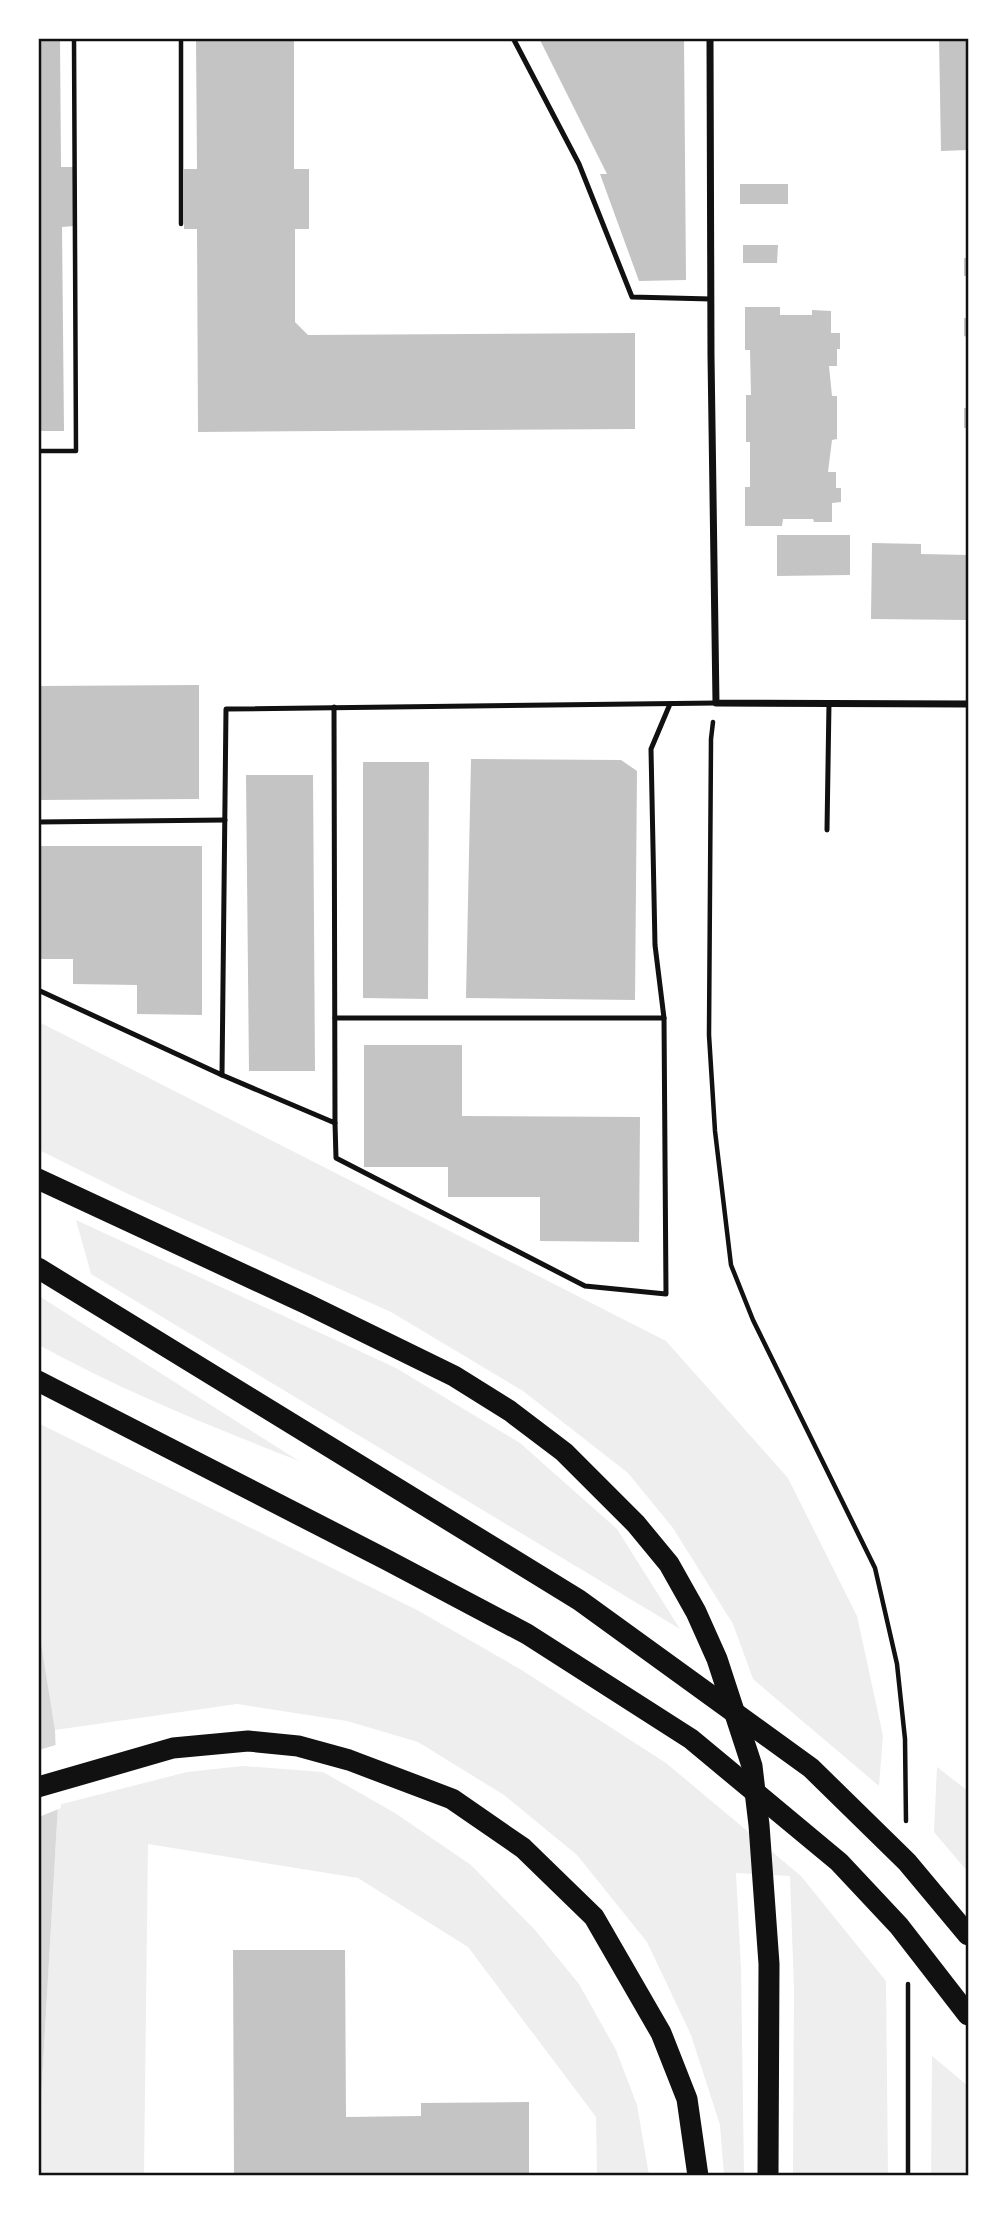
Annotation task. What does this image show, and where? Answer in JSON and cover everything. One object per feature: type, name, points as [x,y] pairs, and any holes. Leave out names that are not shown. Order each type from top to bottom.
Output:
[{"type":"highway","points":[[38,1178],[454,1376],[510,1411],[564,1452],[636,1524],[669,1564],[718,1659],[735,1709],[753,1778],[769,1964],[768,2175]]},
{"type":"highway","points":[[38,1268],[579,1600],[811,1768],[907,1861],[968,1936]]},
{"type":"highway","points":[[38,1381],[387,1559],[527,1634],[691,1739],[839,1862],[899,1926],[964,2011]]},
{"type":"highway","points":[[38,1787],[173,1748],[248,1741],[298,1746],[349,1760],[452,1799],[523,1849],[594,1917],[661,2033],[687,2099],[698,2175]]},
{"type":"street","points":[[710,38],[716,703],[968,704]]},
{"type":"lane","points":[[513,38],[579,164],[632,297],[711,299]]},
{"type":"lane","points":[[222,1076],[226,709],[716,703]]},
{"type":"lane","points":[[827,830],[829,703]]},
{"type":"lane","points":[[334,707],[336,1158],[585,1286],[666,1294],[664,1018],[655,945],[651,749],[670,704]]},
{"type":"lane","points":[[38,822],[225,820]]},
{"type":"lane","points":[[38,989],[222,1076],[335,1123]]},
{"type":"lane","points":[[335,1018],[664,1018]]},
{"type":"path","points":[[38,452],[76,451],[74,38]]},
{"type":"path","points":[[181,38],[181,224]]},
{"type":"path","points":[[716,703],[711,739],[709,1035],[715,1130],[731,1265],[753,1320],[875,1568],[897,1664],[905,1740]]},
{"type":"path","points":[[908,2021],[908,2175]]},
{"type":"shaded area","points":[[39,1022],[666,1341],[788,1478],[857,1616],[883,1736],[879,1786],[753,1679],[733,1624],[673,1528],[628,1473],[523,1391],[391,1312],[128,1194],[39,1150]]},
{"type":"shaded area","points":[[76,1220],[396,1368],[520,1443],[617,1529],[680,1629],[91,1274]]},
{"type":"shaded area","points":[[38,1296],[299,1461],[134,1393],[39,1345]]},
{"type":"shaded area","points":[[38,1423],[417,1610],[520,1669],[666,1763],[801,1876],[886,1981],[888,2175],[793,2175],[794,1990],[790,1876],[736,1873],[741,1968],[744,2175],[724,2175],[720,2125],[691,2035],[647,1942],[577,1855],[504,1795],[418,1742],[347,1721],[237,1704],[55,1730],[39,1630]]},
{"type":"shaded area","points":[[39,1630],[55,1730],[58,1805],[39,2134]]},
{"type":"shaded area","points":[[243,1766],[323,1772],[395,1813],[471,1865],[535,1930],[579,1984],[616,2050],[637,2105],[649,2175],[597,2175],[596,2117],[468,1947],[358,1878],[148,1844],[144,2175],[39,2176],[39,2134],[58,1805],[187,1772]]},
{"type":"shaded area","points":[[937,1767],[968,1791],[968,1872],[934,1832]]},
{"type":"shaded area","points":[[932,2056],[968,2086],[968,2175],[931,2175]]},
{"type":"pier","points":[[59,1744],[61,1808],[39,1817],[39,1750]]},
{"type":"building","points":[[38,38],[60,38],[61,167],[74,167],[74,226],[62,227],[64,431],[38,431]]},
{"type":"building","points":[[196,38],[294,38],[294,169],[309,169],[309,229],[295,229],[295,322],[308,335],[635,333],[635,429],[198,432],[197,229],[184,229],[184,169],[197,169]]},
{"type":"building","points":[[539,38],[684,38],[686,280],[639,281],[600,174],[607,174]]},
{"type":"building","points":[[939,38],[968,38],[968,150],[941,151]]},
{"type":"building","points":[[740,184],[788,184],[788,204],[740,204]]},
{"type":"building","points":[[743,245],[778,245],[777,263],[743,263]]},
{"type":"building","points":[[964,258],[968,258],[968,276],[964,276]]},
{"type":"building","points":[[745,307],[780,307],[780,315],[812,315],[812,310],[831,311],[831,333],[840,333],[837,366],[829,366],[832,396],[837,396],[837,439],[832,440],[828,472],[836,472],[836,488],[841,488],[841,502],[832,503],[832,522],[783,519],[782,526],[745,526],[745,487],[750,487],[746,395],[751,395],[750,350],[745,350]]},
{"type":"building","points":[[964,318],[968,318],[968,337],[964,336]]},
{"type":"building","points":[[964,408],[968,408],[968,428],[964,428]]},
{"type":"building","points":[[777,535],[850,535],[850,575],[777,576]]},
{"type":"building","points":[[872,543],[921,544],[921,554],[968,555],[968,620],[871,619]]},
{"type":"building","points":[[199,685],[199,799],[38,800],[38,686]]},
{"type":"building","points":[[471,759],[621,760],[637,771],[635,1000],[466,998]]},
{"type":"building","points":[[363,762],[429,762],[428,999],[363,998]]},
{"type":"building","points":[[246,775],[313,775],[315,1071],[249,1071]]},
{"type":"building","points":[[38,846],[202,846],[202,1015],[137,1014],[137,985],[73,984],[73,959],[38,959]]},
{"type":"building","points":[[364,1045],[462,1045],[462,1116],[640,1117],[639,1242],[540,1241],[540,1197],[448,1197],[448,1167],[364,1167]]},
{"type":"building","points":[[233,1950],[345,1950],[346,2117],[421,2116],[421,2103],[529,2102],[529,2176],[234,2176]]}]
